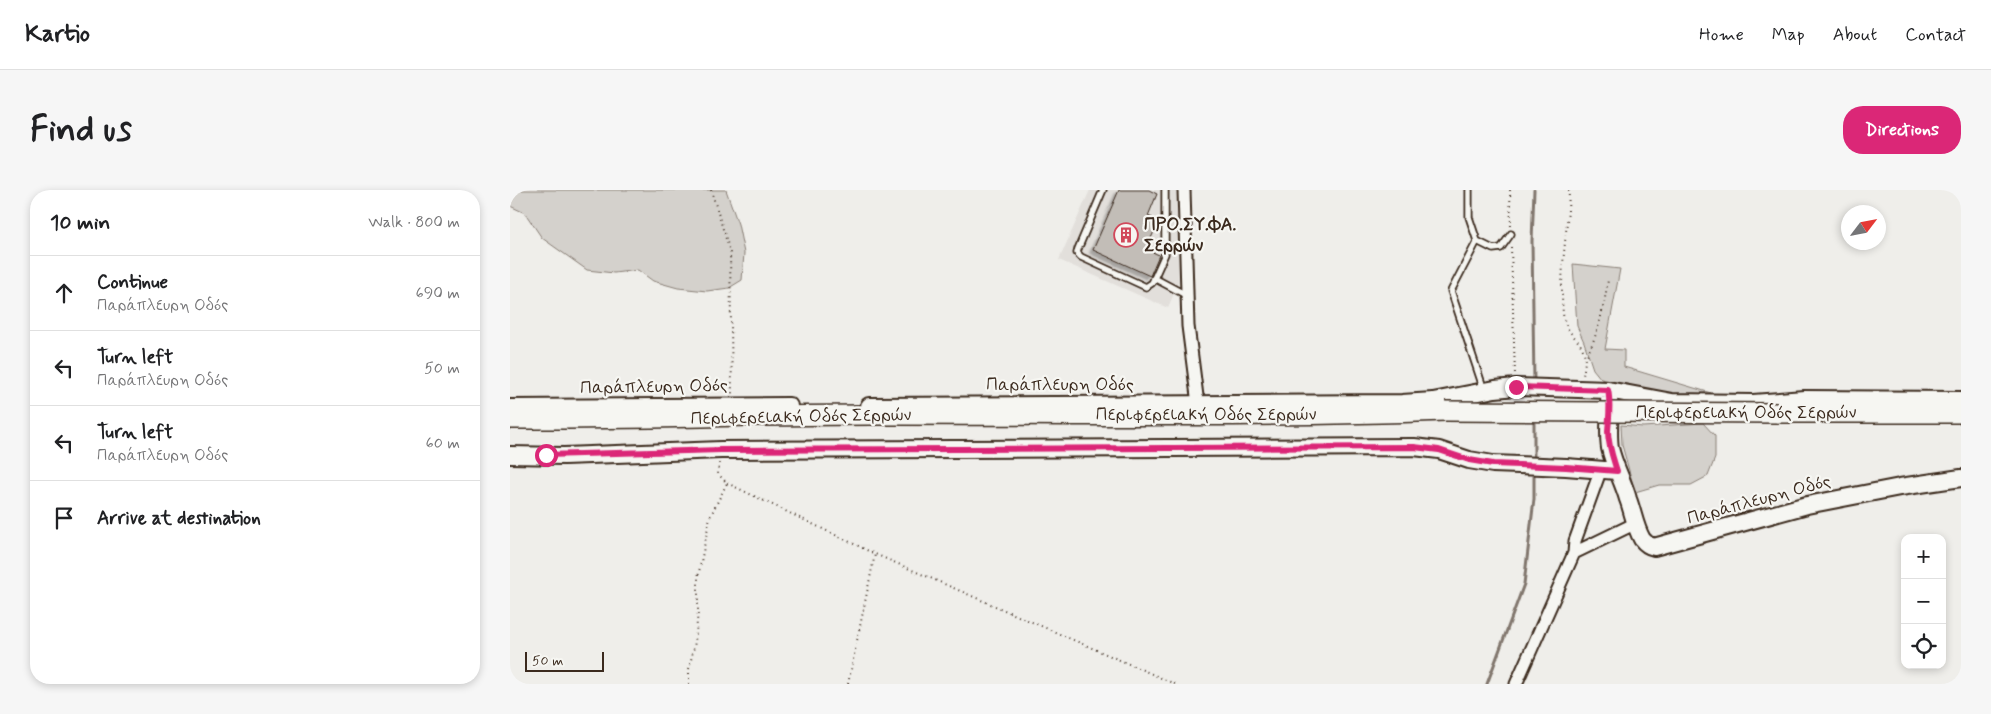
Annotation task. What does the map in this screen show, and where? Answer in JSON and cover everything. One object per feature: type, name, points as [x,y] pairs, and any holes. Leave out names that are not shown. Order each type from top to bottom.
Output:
[{"type":"main road","name":"Περιφερειακή Οδός Σερρών","points":[[510,419],[619,420],[892,414],[1174,416],[1445,412],[1902,415],[1961,413]]},
{"type":"main road","name":"Περιφερειακή Οδός Σερρών","points":[[1902,415],[1961,422]]},
{"type":"street","points":[[1184,190],[1186,295],[1190,346],[1198,404]]},
{"type":"street","name":"Παράπλευρη Οδός","points":[[510,408],[1402,403],[1433,401],[1516,387],[1608,390],[1659,401],[1681,402],[1752,403],[1804,399],[1961,400]]},
{"type":"street","name":"Παράπλευρη Οδός","points":[[1608,390],[1610,404],[1608,432],[1610,449],[1609,470],[1628,497],[1644,542],[1654,547],[1807,505],[1900,487],[1961,478]]},
{"type":"street","points":[[510,455],[564,456],[721,450],[1414,447],[1439,450],[1469,460],[1493,464],[1609,470],[1576,541],[1574,553],[1516,684]]},
{"type":"street","points":[[1574,553],[1636,523]]},
{"type":"lane","points":[[1103,190],[1078,249],[1078,254],[1144,286],[1151,285],[1166,254],[1165,190]]},
{"type":"lane","points":[[1469,190],[1469,217],[1477,241],[1493,249],[1501,248],[1511,234]]},
{"type":"lane","points":[[1477,241],[1451,291],[1484,391]]},
{"type":"lane","points":[[1154,278],[1186,295]]},
{"type":"path","points":[[711,190],[730,252],[732,406]]},
{"type":"path","points":[[1510,190],[1516,387]]},
{"type":"path","points":[[1570,190],[1564,261],[1563,311],[1565,326],[1582,349],[1585,359],[1582,388]]},
{"type":"path","points":[[1585,359],[1596,334],[1608,280]]},
{"type":"path","points":[[721,450],[718,474],[727,483],[875,554],[1175,684]]},
{"type":"path","points":[[690,684],[689,669],[695,642],[698,612],[698,577],[710,517],[727,483]]},
{"type":"path","points":[[848,684],[875,554]]},
{"type":"shaded area","points":[[510,190],[726,190],[738,224],[744,253],[742,280],[729,288],[707,291],[678,288],[653,281],[638,270],[614,273],[587,270],[542,238],[525,213],[510,206]]},
{"type":"shaded area","points":[[1090,190],[1179,190],[1179,281],[1168,308],[1059,260]]},
{"type":"shaded area","points":[[1573,264],[1620,269],[1605,349],[1624,350],[1624,367],[1711,393],[1678,395],[1601,379],[1593,369],[1577,326]]},
{"type":"shaded area","points":[[1703,423],[1715,436],[1715,458],[1708,476],[1691,485],[1659,485],[1635,492],[1622,445],[1621,425],[1643,427]]},
{"type":"building","name":"ΠΡΟ.ΣΥ.ΦΑ. Σερρών","points":[[1119,190],[1149,190],[1157,194],[1148,216],[1159,221],[1146,249],[1159,255],[1150,276],[1093,250]]},
{"type":"waterway","points":[[1534,190],[1532,241],[1534,382]]},
{"type":"waterway","points":[[1534,418],[1534,462]]},
{"type":"waterway","points":[[1487,684],[1524,584],[1534,499],[1534,471]]},
{"type":"place","name":"ΠΡΟ.ΣΥ.ΦΑ. Σερρών","points":[[1126,235]]},
{"type":"route","points":[[546,455],[564,456],[721,450],[1072,450],[1414,447],[1439,450],[1469,460],[1493,464],[1617,471],[1610,449],[1608,432],[1610,404],[1608,390],[1516,387]]}]
